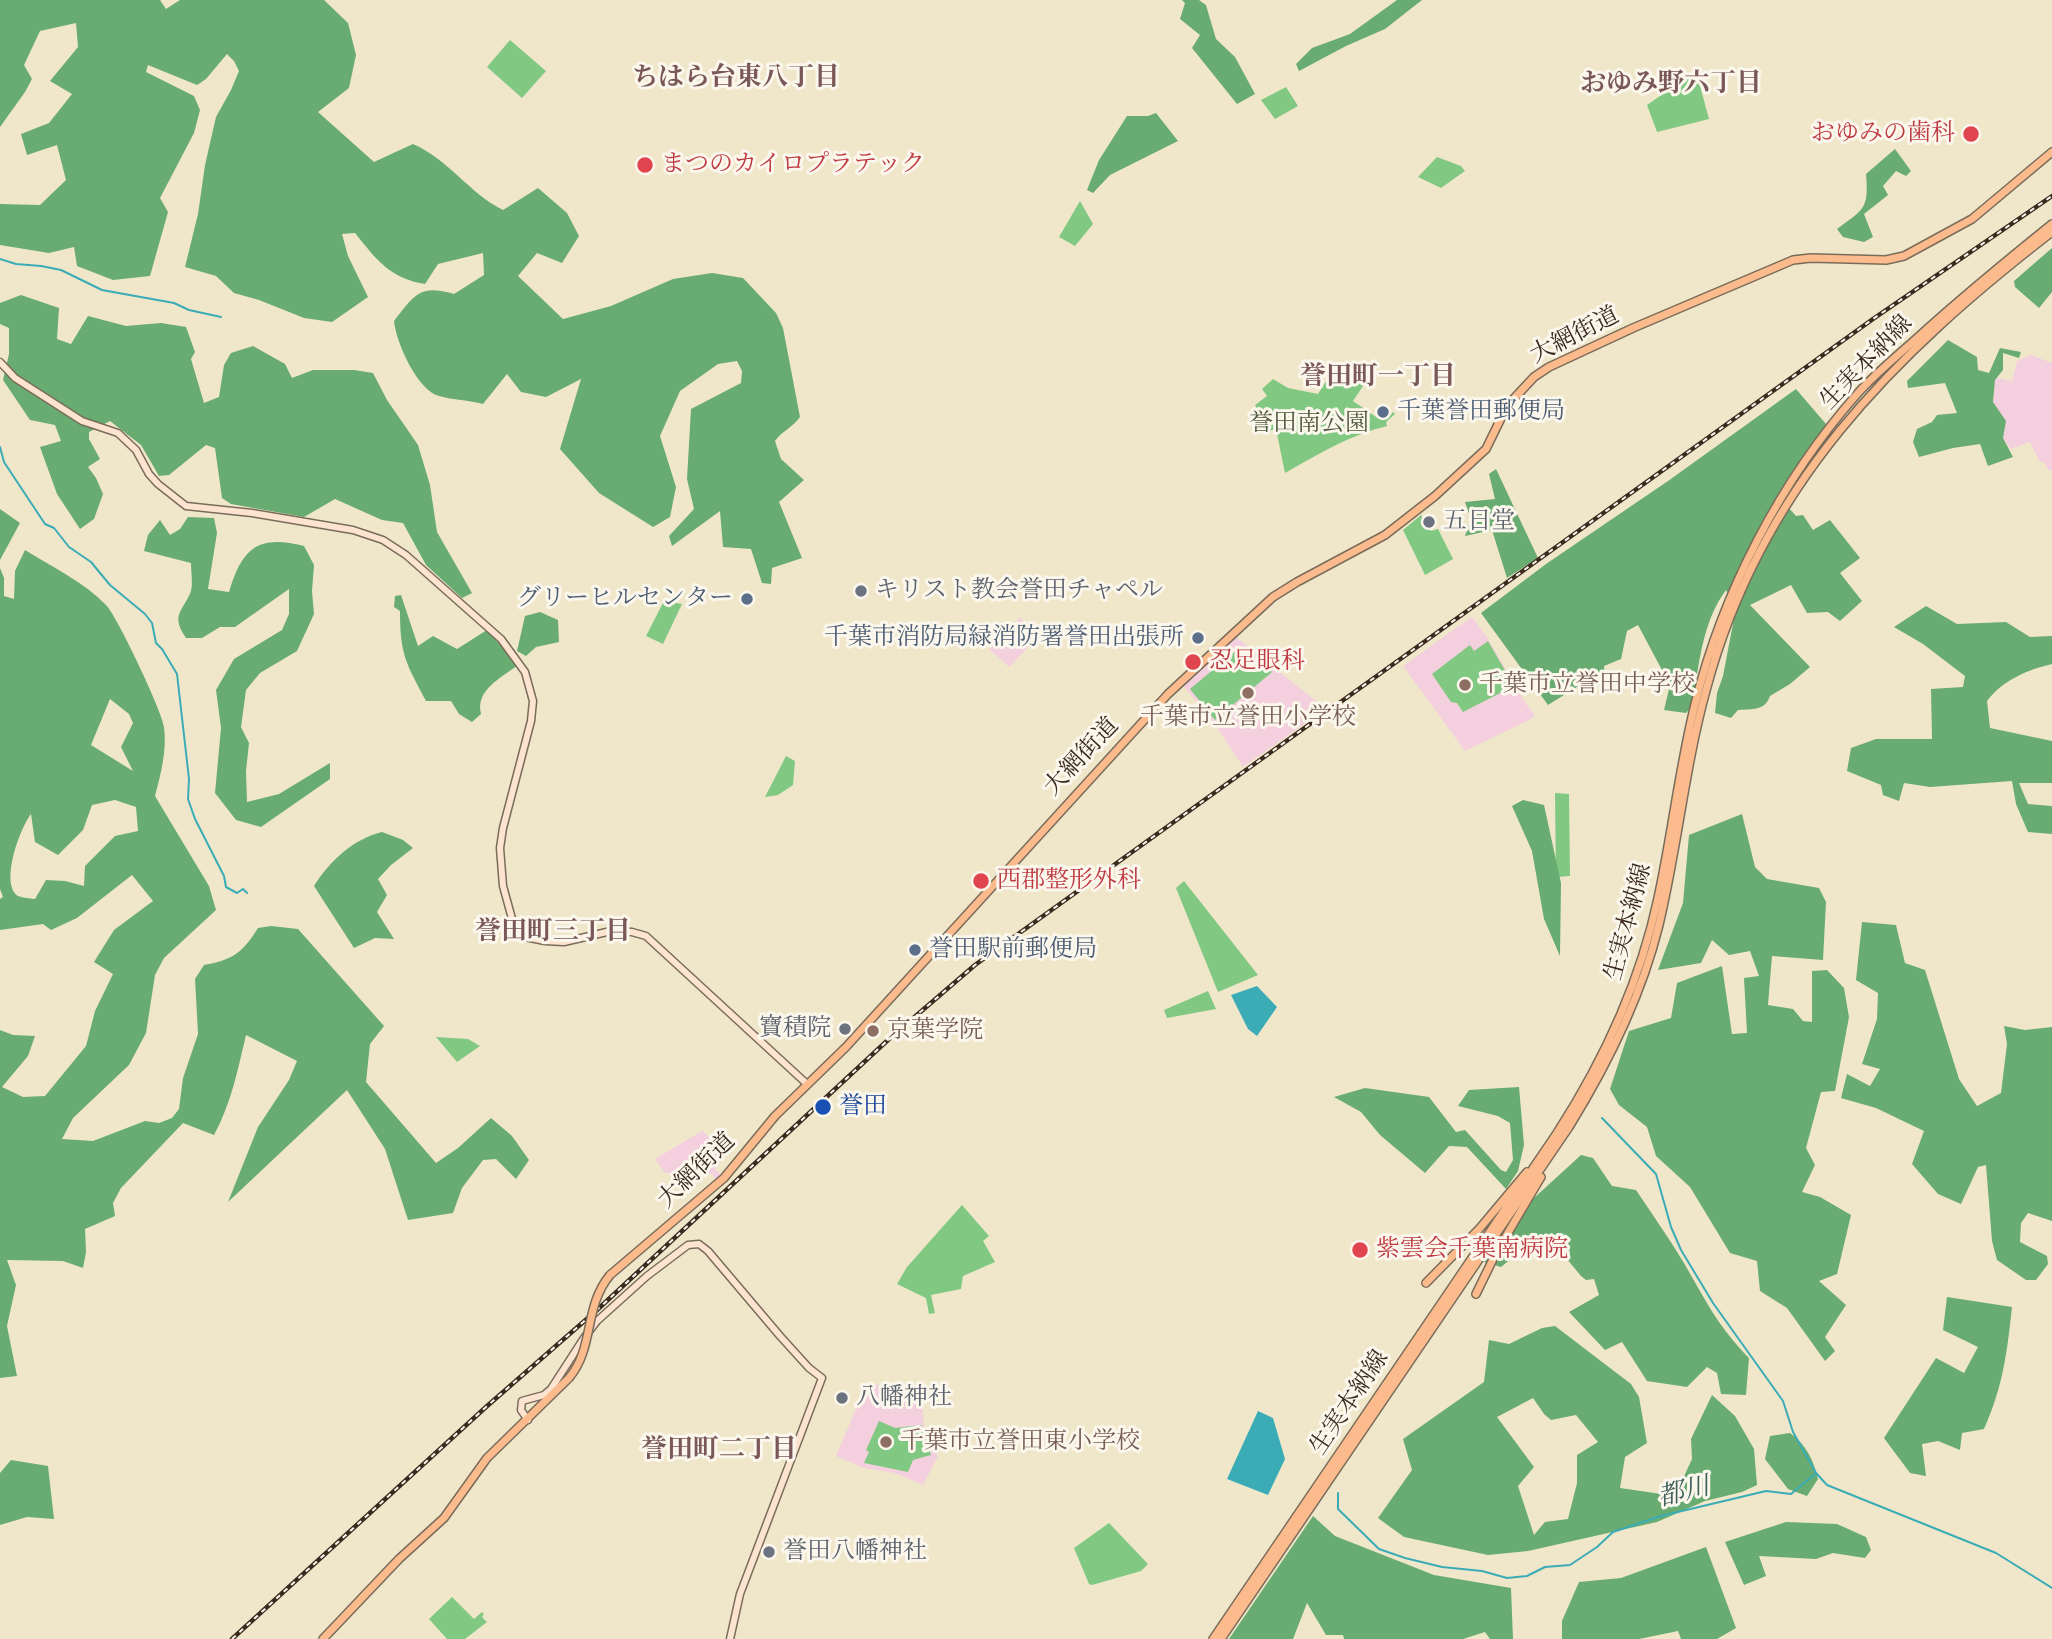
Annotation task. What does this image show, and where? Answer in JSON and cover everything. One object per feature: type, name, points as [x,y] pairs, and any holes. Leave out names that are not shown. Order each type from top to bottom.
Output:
[{"type":"main road","name":"大網街道","points":[[323,1639],[399,1559],[444,1518],[482,1464],[578,1367],[584,1353],[594,1301],[611,1275],[724,1178],[775,1116],[846,1047],[1060,809],[1177,684],[1279,593],[1385,535],[1456,478],[1486,449],[1507,406],[1534,377],[1549,367],[1793,260],[1886,260],[1905,256],[1972,219],[2052,152]]},
{"type":"main road","name":"生実本納線","points":[[1213,1639],[1536,1164],[1586,1085],[1621,1016],[1640,967],[1658,899],[1699,690],[1725,612],[1760,537],[1804,466],[1859,393],[1948,309],[2052,224]]},
{"type":"main road","name":"生実本納線","points":[[1221,1639],[1569,1127],[1618,1039],[1646,968],[1665,899],[1697,725],[1707,685],[1734,608],[1764,543],[1809,470],[1862,403],[1915,348],[2052,232]]},
{"type":"main road","points":[[0,362],[15,378],[82,421],[118,433],[136,450],[149,474],[158,484],[186,506],[279,517],[353,530],[383,540],[406,555],[501,639],[525,672],[533,701],[531,721],[500,848],[503,886],[516,929],[525,937],[545,941],[564,942],[611,931],[646,936],[807,1084]]},
{"type":"main road","points":[[1476,1294],[1496,1253],[1569,1127]]},
{"type":"main road","points":[[1426,1283],[1493,1214],[1520,1178],[1536,1164]]},
{"type":"main road","points":[[528,1420],[521,1410],[522,1401],[544,1395],[551,1390],[597,1321],[647,1276],[688,1245],[699,1244],[708,1251],[780,1336],[809,1368],[822,1378],[743,1587],[730,1639]]},
{"type":"shaded area","points":[[2031,355],[2052,363],[2052,469],[2049,471],[2044,462],[2040,462],[2030,442],[2011,449],[2001,436],[1990,396],[1992,377],[2012,381],[2017,361]]},
{"type":"shaded area","points":[[1020,618],[1037,638],[1009,667],[989,649]]},
{"type":"shaded area","name":"千葉市立誉田中学校","points":[[1473,618],[1488,639],[1534,714],[1533,718],[1465,751],[1403,666]]},
{"type":"shaded area","name":"千葉市立誉田小学校","points":[[1236,637],[1317,702],[1313,718],[1243,767],[1214,723],[1182,684]]},
{"type":"shaded area","points":[[702,1131],[716,1143],[712,1150],[723,1158],[715,1169],[722,1176],[717,1181],[712,1174],[665,1173],[655,1159]]},
{"type":"shaded area","name":"千葉市立誉田東小学校","points":[[867,1383],[921,1393],[924,1427],[938,1456],[923,1485],[895,1473],[864,1468],[836,1456]]},
{"type":"green space","points":[[0,0],[160,0],[166,9],[180,0],[324,0],[348,23],[356,55],[349,88],[318,112],[374,162],[413,144],[437,158],[480,195],[503,210],[538,188],[567,213],[579,236],[562,263],[537,253],[518,276],[563,319],[611,306],[673,279],[712,273],[743,278],[776,313],[783,328],[800,417],[775,441],[781,459],[804,480],[779,502],[802,558],[772,568],[771,584],[762,583],[751,549],[723,547],[720,511],[672,546],[669,536],[694,509],[687,479],[691,409],[741,383],[742,371],[737,361],[718,364],[680,391],[660,436],[676,487],[670,517],[653,527],[599,493],[560,449],[581,379],[546,397],[521,392],[507,374],[483,404],[431,392],[409,364],[394,321],[419,294],[433,290],[454,294],[484,275],[483,253],[438,264],[425,284],[402,277],[384,266],[355,233],[342,234],[348,256],[368,297],[332,322],[304,318],[234,293],[216,276],[185,267],[216,117],[239,71],[227,54],[206,79],[197,85],[148,65],[146,72],[194,96],[200,110],[194,133],[160,198],[168,212],[150,276],[113,280],[77,266],[74,247],[49,253],[0,245],[0,204],[40,205],[66,180],[57,145],[27,155],[21,134],[49,123],[72,94],[50,81],[78,47],[76,23],[40,31],[24,65],[32,79],[0,127]]},
{"type":"green space","points":[[1182,0],[1199,0],[1206,5],[1216,39],[1235,57],[1255,94],[1237,104],[1192,48],[1200,35],[1180,19],[1185,3]]},
{"type":"green space","points":[[1397,0],[1422,0],[1385,29],[1299,71],[1296,64],[1312,48],[1350,34]]},
{"type":"green space","points":[[510,40],[546,71],[522,98],[487,67]]},
{"type":"green space","points":[[1696,71],[1709,119],[1657,132],[1647,105]]},
{"type":"green space","points":[[1286,87],[1298,106],[1275,119],[1261,100]]},
{"type":"green space","points":[[1156,113],[1178,141],[1110,175],[1093,193],[1087,190],[1099,160],[1127,116],[1148,116]]},
{"type":"green space","points":[[1895,149],[1911,171],[1906,176],[1896,171],[1883,186],[1888,195],[1864,214],[1873,237],[1864,242],[1843,237],[1837,229],[1859,212],[1865,202],[1866,174]]},
{"type":"green space","points":[[1437,157],[1461,166],[1465,171],[1441,188],[1418,177]]},
{"type":"green space","points":[[1080,201],[1093,224],[1075,246],[1059,237]]},
{"type":"green space","points":[[2052,248],[2052,292],[2039,308],[2015,287],[2014,281]]},
{"type":"green space","points":[[21,295],[59,308],[57,339],[71,344],[88,316],[126,326],[161,323],[186,327],[195,352],[191,359],[204,403],[219,397],[224,365],[231,353],[253,346],[285,364],[292,378],[313,370],[373,373],[387,400],[418,445],[430,485],[437,532],[472,593],[462,598],[426,565],[403,523],[382,520],[335,499],[304,517],[231,504],[222,498],[215,448],[206,445],[169,475],[159,476],[141,445],[110,421],[89,432],[89,439],[100,459],[88,467],[103,494],[94,519],[80,529],[57,494],[40,447],[61,441],[55,425],[30,420],[3,380],[9,354],[9,328],[0,324],[0,303]]},
{"type":"green space","points":[[1948,340],[1977,357],[1978,370],[1989,373],[2000,348],[2021,352],[2019,358],[2003,353],[2003,370],[1995,380],[1993,402],[2006,421],[2003,438],[2013,457],[1988,466],[1980,444],[1919,457],[1913,442],[1917,429],[1932,422],[1937,415],[1957,413],[1945,383],[1908,388],[1907,381]]},
{"type":"green space","name":"誉田南公園","points":[[1337,364],[1365,383],[1353,401],[1379,419],[1387,419],[1393,412],[1395,414],[1386,422],[1387,426],[1347,440],[1285,473],[1276,429],[1262,433],[1261,416],[1255,405],[1267,396],[1262,389],[1273,379],[1288,388],[1318,394]]},
{"type":"green space","points":[[1796,389],[1826,424],[1779,497],[1796,516],[1803,515],[1813,530],[1830,520],[1860,558],[1840,573],[1862,601],[1840,621],[1828,612],[1807,613],[1791,585],[1750,605],[1810,667],[1770,696],[1761,707],[1738,710],[1731,718],[1715,713],[1736,608],[1726,590],[1707,630],[1692,706],[1686,713],[1664,710],[1670,685],[1638,625],[1627,631],[1621,659],[1604,666],[1606,690],[1588,680],[1548,705],[1481,613],[1546,564]]},
{"type":"green space","points":[[1496,469],[1538,558],[1507,578],[1492,530],[1465,536],[1471,519],[1465,502],[1495,499],[1489,474]]},
{"type":"green space","points":[[0,509],[20,523],[0,560]]},
{"type":"green space","points":[[1421,515],[1431,531],[1438,529],[1453,559],[1425,575],[1403,530]]},
{"type":"green space","points":[[188,517],[214,518],[217,533],[208,589],[229,592],[246,555],[263,544],[274,542],[304,546],[314,565],[314,614],[297,651],[260,673],[246,690],[241,727],[249,743],[247,802],[279,794],[330,763],[330,779],[261,827],[236,820],[215,793],[221,728],[216,690],[234,659],[282,630],[289,614],[289,589],[235,627],[220,627],[202,638],[186,638],[178,618],[191,591],[191,563],[144,551],[148,535],[160,520],[170,535],[180,529]]},
{"type":"green space","points":[[25,550],[88,589],[112,613],[162,718],[164,753],[155,796],[209,886],[216,910],[164,958],[155,975],[146,1033],[129,1065],[73,1118],[62,1139],[93,1141],[145,1121],[159,1123],[172,1118],[179,1109],[183,1078],[198,1034],[195,979],[204,965],[236,954],[258,928],[271,926],[298,929],[384,1026],[370,1044],[366,1082],[436,1163],[458,1148],[491,1118],[512,1136],[529,1160],[516,1179],[496,1159],[483,1160],[462,1188],[453,1213],[408,1220],[385,1149],[347,1090],[228,1202],[258,1127],[289,1080],[297,1061],[246,1035],[229,1099],[214,1135],[183,1123],[121,1188],[113,1203],[115,1216],[85,1229],[86,1252],[83,1268],[63,1261],[7,1260],[16,1285],[7,1326],[17,1376],[0,1378],[0,1030],[13,1035],[35,1036],[28,1056],[2,1087],[23,1097],[45,1096],[86,1046],[95,1011],[113,974],[94,962],[114,930],[153,901],[132,875],[77,918],[51,930],[43,924],[0,930],[0,899],[3,897],[0,889],[0,568],[4,578],[4,596],[14,599],[15,571]],"holes":[[[110,699],[129,714],[133,723],[121,747],[133,771],[91,745]],[[115,800],[136,807],[138,831],[115,836],[85,866],[84,886],[46,880],[35,899],[18,896],[13,890],[11,869],[21,832],[31,814],[35,842],[58,855],[83,830],[92,805]]]},
{"type":"green space","points":[[401,595],[418,646],[433,636],[457,649],[487,630],[518,665],[486,691],[480,706],[481,714],[472,722],[459,714],[451,701],[426,701],[403,649],[400,611],[394,607],[395,596]]},
{"type":"green space","points":[[664,601],[682,604],[663,644],[646,636]]},
{"type":"green space","points":[[1926,606],[1957,624],[2006,622],[2030,637],[2052,636],[2052,664],[2016,677],[2000,687],[1987,701],[1990,728],[2052,741],[2052,783],[2019,783],[2028,804],[2052,806],[2052,834],[2028,832],[2016,804],[2012,781],[1930,787],[1904,783],[1899,801],[1883,795],[1881,785],[1847,771],[1851,748],[1876,739],[1932,739],[1931,689],[1963,687],[1965,676],[1923,644],[1894,627]]},
{"type":"green space","points":[[540,612],[558,620],[559,642],[536,647],[526,656],[517,651],[525,616]]},
{"type":"green space","points":[[1488,641],[1514,686],[1463,712],[1457,703],[1451,702],[1432,674],[1470,645],[1474,651]]},
{"type":"green space","points":[[1239,648],[1272,672],[1215,720],[1190,689]]},
{"type":"green space","points":[[786,756],[795,761],[793,785],[778,795],[765,797]]},
{"type":"green space","points":[[1555,793],[1569,794],[1570,876],[1556,877]]},
{"type":"green space","points":[[1523,800],[1544,805],[1561,883],[1560,956],[1544,919],[1532,851],[1512,806]]},
{"type":"green space","points":[[1742,814],[1755,867],[1767,879],[1819,888],[1826,902],[1823,960],[1772,956],[1768,1005],[1793,1009],[1803,1021],[1812,1022],[1812,971],[1827,970],[1844,988],[1849,1017],[1835,1091],[1821,1092],[1806,1148],[1815,1165],[1802,1192],[1820,1197],[1851,1215],[1837,1274],[1819,1281],[1846,1305],[1825,1337],[1835,1351],[1825,1361],[1787,1308],[1760,1291],[1757,1261],[1730,1253],[1690,1187],[1656,1156],[1647,1127],[1619,1105],[1610,1089],[1629,1031],[1671,1018],[1677,983],[1722,966],[1732,1034],[1747,1033],[1744,978],[1759,976],[1750,951],[1729,955],[1712,940],[1701,963],[1658,970],[1683,903],[1689,835]]},
{"type":"green space","points":[[382,832],[403,840],[413,848],[378,879],[387,895],[377,912],[394,939],[375,938],[354,948],[314,886],[343,852],[361,840]]},
{"type":"green space","points":[[1184,881],[1258,975],[1218,992],[1176,888]]},
{"type":"green space","points":[[1862,922],[1896,925],[1905,963],[1925,970],[1959,1079],[1977,1106],[2001,1093],[2007,1044],[2004,1026],[2025,1030],[2052,1027],[2052,1221],[2028,1213],[2021,1223],[2020,1242],[2047,1256],[2048,1264],[2036,1280],[2026,1280],[1997,1260],[1992,1241],[1986,1165],[1978,1167],[1961,1204],[1938,1194],[1912,1164],[1924,1131],[1876,1108],[1841,1098],[1847,1074],[1870,1086],[1880,1069],[1862,1064],[1877,1019],[1878,993],[1856,980]]},
{"type":"green space","points":[[1208,991],[1216,1009],[1167,1018],[1164,1010]]},
{"type":"green space","points":[[436,1037],[468,1039],[480,1046],[457,1062]]},
{"type":"green space","points":[[1519,1087],[1524,1145],[1518,1171],[1506,1189],[1467,1147],[1449,1146],[1425,1173],[1380,1135],[1361,1112],[1334,1097],[1365,1088],[1429,1097],[1456,1132],[1465,1130],[1501,1170],[1506,1172],[1513,1160],[1510,1123],[1498,1116],[1458,1106],[1469,1090]]},
{"type":"green space","points":[[1581,1155],[1593,1158],[1612,1186],[1636,1190],[1720,1323],[1749,1358],[1746,1395],[1721,1394],[1717,1373],[1707,1367],[1687,1387],[1647,1381],[1622,1342],[1605,1350],[1569,1312],[1599,1295],[1594,1279],[1586,1280],[1581,1276],[1541,1234],[1501,1267],[1484,1262],[1534,1198]]},
{"type":"green space","points":[[962,1205],[989,1236],[983,1241],[995,1262],[963,1276],[961,1289],[931,1295],[935,1313],[929,1314],[926,1298],[897,1284],[907,1267]]},
{"type":"green space","points":[[1947,1297],[2012,1307],[2000,1384],[1984,1429],[1962,1433],[1960,1450],[1938,1441],[1922,1444],[1926,1476],[1910,1473],[1884,1438],[1936,1358],[1964,1373],[1978,1347],[1943,1330]]},
{"type":"green space","points":[[1555,1326],[1631,1384],[1639,1397],[1647,1443],[1625,1457],[1620,1488],[1675,1496],[1692,1459],[1691,1439],[1712,1395],[1735,1416],[1754,1449],[1757,1485],[1742,1492],[1705,1501],[1657,1522],[1528,1551],[1488,1555],[1404,1537],[1378,1518],[1412,1470],[1403,1439],[1484,1382],[1489,1340],[1509,1344],[1542,1328]],"holes":[[[1533,1398],[1551,1420],[1576,1415],[1598,1442],[1577,1455],[1577,1483],[1568,1519],[1545,1522],[1534,1535],[1518,1486],[1534,1467],[1497,1417]]]},
{"type":"green space","points":[[879,1421],[895,1428],[921,1425],[931,1455],[913,1460],[908,1472],[864,1463],[869,1452],[866,1450]]},
{"type":"green space","points":[[1790,1433],[1812,1459],[1818,1479],[1807,1496],[1788,1489],[1765,1459],[1770,1436]]},
{"type":"green space","points":[[11,1460],[48,1466],[54,1519],[27,1517],[0,1525],[0,1473]]},
{"type":"green space","points":[[1313,1516],[1335,1536],[1434,1575],[1511,1588],[1513,1639],[1490,1639],[1485,1632],[1463,1639],[1344,1639],[1343,1635],[1326,1635],[1307,1603],[1293,1639],[1229,1639]]},
{"type":"green space","points":[[1786,1522],[1837,1524],[1866,1537],[1871,1550],[1865,1558],[1833,1553],[1816,1559],[1759,1556],[1766,1576],[1744,1585],[1725,1542]]},
{"type":"green space","points":[[1109,1523],[1148,1564],[1141,1571],[1092,1585],[1089,1584],[1074,1548]]},
{"type":"green space","points":[[1706,1547],[1736,1628],[1717,1639],[1681,1639],[1678,1631],[1639,1639],[1562,1639],[1562,1621],[1579,1582],[1621,1578]]},
{"type":"green space","points":[[452,1597],[474,1619],[482,1612],[482,1617],[487,1622],[465,1639],[447,1639],[429,1619]]},
{"type":"water","points":[[1257,986],[1277,1007],[1257,1036],[1248,1029],[1231,995]]},
{"type":"water","points":[[1258,1411],[1273,1418],[1285,1459],[1268,1495],[1227,1479]]},
{"type":"waterway","points":[[0,259],[61,270],[102,290],[174,303],[189,310],[221,317]]},
{"type":"waterway","points":[[0,447],[4,462],[45,524],[54,528],[69,547],[91,562],[110,585],[152,623],[156,643],[177,674],[189,779],[188,799],[195,819],[224,876],[226,887],[237,893],[243,889],[247,893]]},
{"type":"waterway","points":[[1602,1118],[1656,1174],[1671,1227],[1681,1250],[1713,1303],[1783,1401],[1793,1432],[1816,1473],[1827,1485],[1996,1553],[2052,1588]]},
{"type":"waterway","name":"都川","points":[[1338,1493],[1338,1509],[1379,1549],[1442,1567],[1482,1571],[1507,1578],[1527,1576],[1545,1567],[1570,1565],[1597,1547],[1613,1532],[1661,1516],[1766,1491],[1791,1494],[1815,1474]]},
{"type":"railway","points":[[232,1639],[486,1407],[597,1310],[889,1039],[975,965],[1873,319],[2052,196]]},
{"type":"place","name":"おゆみの歯科","points":[[1971,134]]},
{"type":"place","name":"まつのカイロプラテック","points":[[645,165]]},
{"type":"place","name":"千葉誉田郵便局","points":[[1383,412]]},
{"type":"place","name":"五日堂","points":[[1429,522]]},
{"type":"place","name":"キリスト教会誉田チャペル","points":[[861,591]]},
{"type":"place","name":"グリーヒルセンター","points":[[747,599]]},
{"type":"place","name":"千葉市消防局緑消防署誉田出張所","points":[[1198,638]]},
{"type":"place","name":"忍足眼科","points":[[1193,662]]},
{"type":"place","name":"千葉市立誉田中学校","points":[[1465,685]]},
{"type":"place","name":"千葉市立誉田小学校","points":[[1248,693]]},
{"type":"place","name":"西郡整形外科","points":[[981,881]]},
{"type":"place","name":"誉田駅前郵便局","points":[[915,950]]},
{"type":"place","name":"寶積院","points":[[845,1029]]},
{"type":"place","name":"京葉学院","points":[[873,1031]]},
{"type":"place","name":"誉田","points":[[823,1107]]},
{"type":"place","name":"紫雲会千葉南病院","points":[[1360,1250]]},
{"type":"place","name":"八幡神社","points":[[842,1398]]},
{"type":"place","name":"千葉市立誉田東小学校","points":[[886,1442]]},
{"type":"place","name":"誉田八幡神社","points":[[769,1552]]},
{"type":"district","name":"ちはら台東八丁目","points":[[736,79]]},
{"type":"district","name":"おゆみ野六丁目","points":[[1671,85]]},
{"type":"district","name":"誉田町一丁目","points":[[1378,378]]},
{"type":"district","name":"誉田町三丁目","points":[[553,933]]},
{"type":"district","name":"誉田町二丁目","points":[[719,1451]]}]
